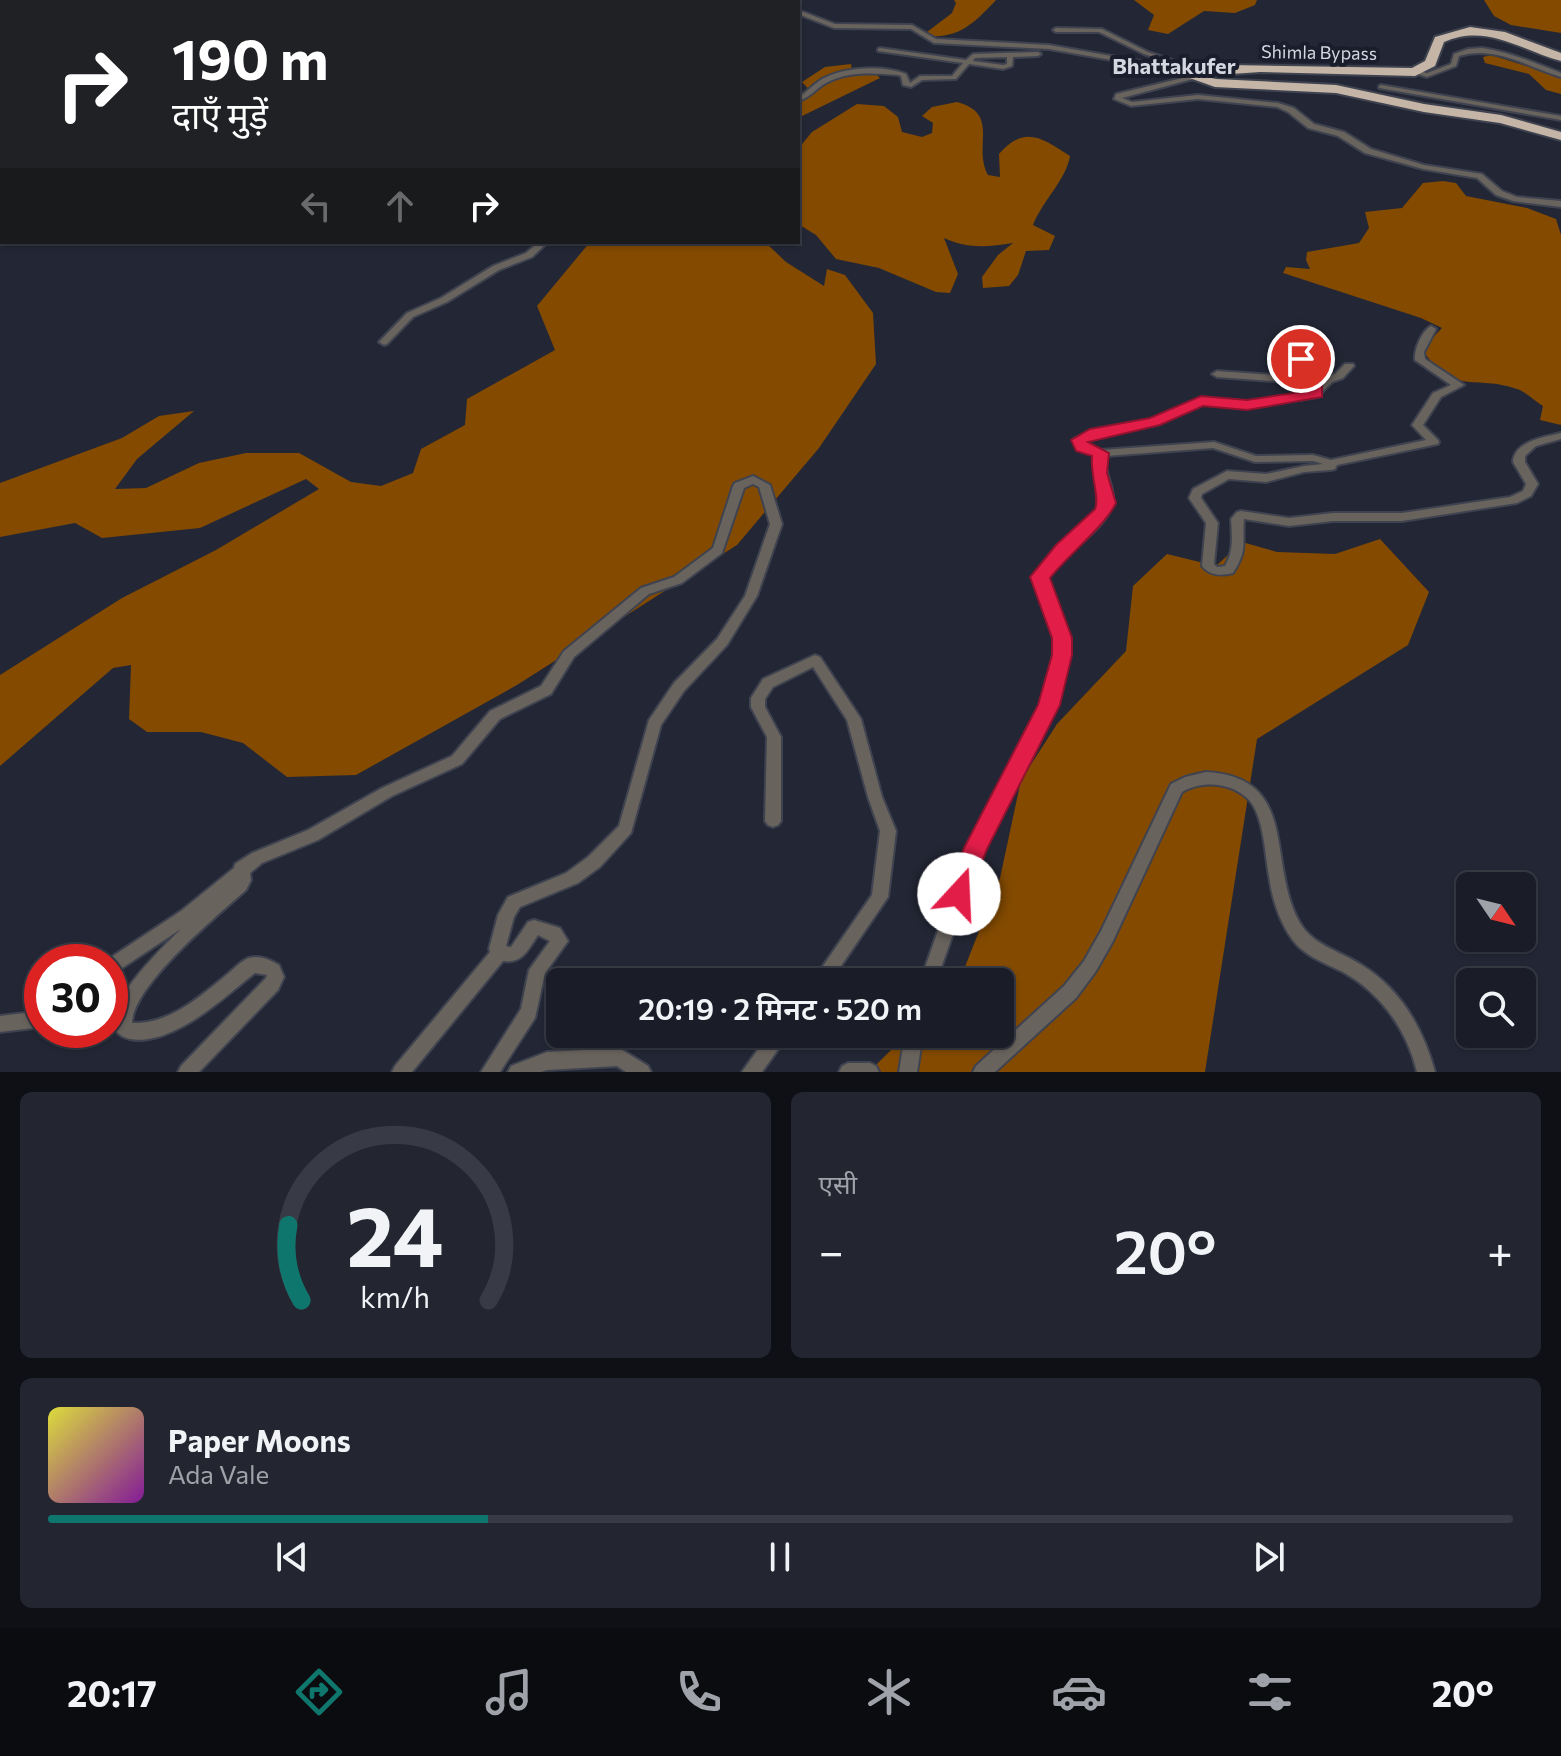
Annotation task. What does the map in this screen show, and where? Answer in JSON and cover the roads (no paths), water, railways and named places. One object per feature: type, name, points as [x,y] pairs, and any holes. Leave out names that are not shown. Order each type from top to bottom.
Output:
[{"type":"highway","points":[[1415,72],[1431,63],[1439,40],[1461,32],[1511,37],[1561,57]]},
{"type":"highway","name":"Shimla Bypass","points":[[1194,74],[1415,72]]},
{"type":"highway","name":"Shimla Bypass","points":[[1194,74],[1215,83],[1336,89],[1463,106],[1561,136]]},
{"type":"street","points":[[612,0],[622,0]]},
{"type":"street","points":[[800,13],[818,22],[844,27],[912,27],[934,41],[992,47],[1049,47],[1194,74]]},
{"type":"street","points":[[1056,30],[1100,30],[1194,74]]},
{"type":"street","points":[[1415,72],[1427,75],[1440,72],[1454,65],[1456,55],[1476,49],[1501,54],[1561,75]]},
{"type":"street","points":[[880,50],[967,60]]},
{"type":"street","points":[[800,98],[810,95],[817,86],[829,80],[853,73],[899,73],[904,75],[905,84],[911,85],[920,78],[954,78],[973,56],[1073,53]]},
{"type":"street","points":[[1194,74],[1150,90],[1119,96],[1118,99],[1131,104],[1198,97],[1278,105],[1291,110],[1311,126],[1341,134],[1360,147],[1382,156],[1436,170],[1479,176],[1499,193],[1516,199],[1561,204]]},
{"type":"street","points":[[1381,87],[1463,106],[1561,118]]},
{"type":"street","points":[[384,342],[412,314],[436,305],[496,268],[529,255],[542,244]]},
{"type":"street","points":[[1349,366],[1339,376],[1328,380],[1316,394],[1247,405],[1201,401],[1155,422],[1096,433],[1079,440],[1082,448],[1101,453],[1214,445],[1255,459],[1313,458],[1331,463],[1434,442],[1417,425],[1437,395],[1459,385],[1420,360],[1419,352],[1431,329]]},
{"type":"street","points":[[1217,374],[1287,379],[1293,377],[1300,360],[1306,360],[1315,365],[1316,394]]},
{"type":"street","points":[[1331,463],[1331,467],[1304,469],[1272,478],[1224,476],[1197,492],[1195,498],[1212,523],[1209,568],[1220,572],[1231,569],[1240,547],[1237,519],[1244,514],[1289,522],[1333,517],[1402,517],[1513,500],[1527,493],[1532,484],[1519,462],[1519,455],[1532,444],[1561,436]]},
{"type":"street","points":[[933,968],[975,848],[1049,705],[1062,655],[1062,638],[1040,577],[1105,507],[1107,494],[1098,465],[1101,453]]},
{"type":"street","points":[[128,955],[187,916],[257,858],[313,835],[385,794],[457,760],[495,715],[546,690],[569,654],[645,591],[678,580],[712,555],[723,540],[739,486],[749,480],[759,482],[768,491],[776,530],[766,550],[758,580],[727,634],[679,687],[654,724],[626,829],[594,862],[572,878],[514,902],[506,915],[497,946],[500,952],[512,956],[534,927],[560,938],[559,945],[535,974],[529,1012],[490,1072]]},
{"type":"street","points":[[773,821],[775,744],[773,733],[758,707],[758,698],[771,681],[815,660],[854,719],[875,797],[888,831],[880,897],[830,968]]},
{"type":"street","points":[[982,1072],[1070,992],[1107,936],[1176,788],[1194,778],[1206,777],[1218,779],[1256,797],[1265,820],[1283,907],[1293,928],[1309,945],[1366,977],[1390,996],[1416,1044],[1426,1072]]},
{"type":"street","points":[[187,1072],[272,984],[276,977],[273,970],[263,965],[252,965],[206,1005],[150,1030],[129,1031],[122,1026],[121,1017],[127,1000],[148,974],[240,885],[243,880],[241,869]]},
{"type":"street","points":[[401,1072],[500,952]]},
{"type":"street","points":[[0,1024],[24,1021]]},
{"type":"street","points":[[751,1072],[769,1048]]},
{"type":"street","points":[[908,1072],[912,1048]]},
{"type":"street","points":[[517,1072],[547,1061],[619,1057],[642,1072]]},
{"type":"street","points":[[848,1072],[870,1072]]},
{"type":"district","name":"Bhattakufer","points":[[1174,66]]}]
